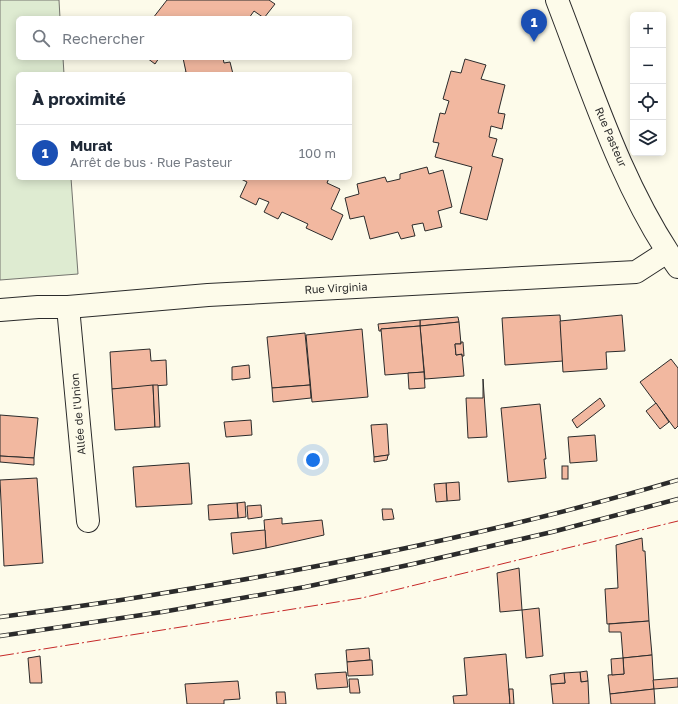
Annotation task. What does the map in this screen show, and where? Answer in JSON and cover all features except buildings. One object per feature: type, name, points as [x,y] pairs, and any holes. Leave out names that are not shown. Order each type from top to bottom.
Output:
[{"type":"street","name":"Rue Pasteur","points":[[557,0],[607,129],[636,194],[673,260]]},
{"type":"street","name":"Rue Virginia","points":[[0,310],[38,307],[68,307],[208,295],[636,272],[673,260]]},
{"type":"street","name":"Allée de l'Union","points":[[68,307],[88,521]]},
{"type":"green space","points":[[0,0],[59,0],[60,16],[16,16],[16,60],[63,60],[64,72],[16,72],[16,180],[71,180],[78,274],[0,280]]},
{"type":"railway","points":[[0,617],[224,583],[355,559],[485,531],[678,480]]},
{"type":"railway","points":[[0,636],[162,612],[305,587],[552,532],[678,499]]},
{"type":"power","points":[[0,656],[362,598],[678,521]]},
{"type":"place","name":"Murat","points":[[534,42]]}]
